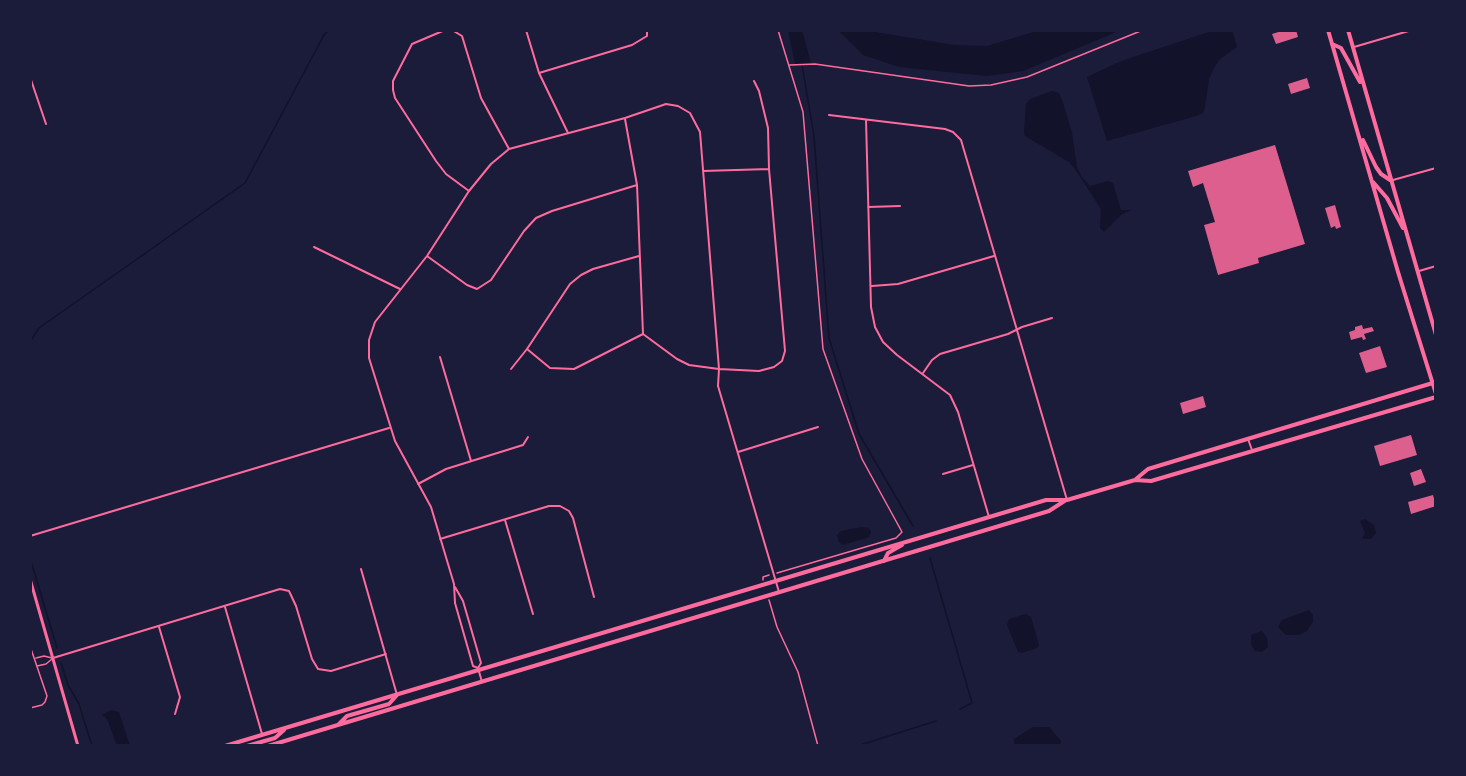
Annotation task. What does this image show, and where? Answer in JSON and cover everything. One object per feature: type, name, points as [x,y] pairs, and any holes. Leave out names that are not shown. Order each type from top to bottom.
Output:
[{"type":"main road","points":[[225,746],[1046,500],[1067,500],[1135,480],[1151,481],[1436,395],[1328,30]]},
{"type":"main road","points":[[1348,30],[1436,335]]},
{"type":"main road","points":[[1332,44],[1341,48],[1365,90]]},
{"type":"main road","points":[[1358,131],[1376,167],[1391,181]]},
{"type":"main road","points":[[1372,182],[1388,198],[1407,237]]},
{"type":"main road","points":[[1135,480],[1148,469],[1434,382]]},
{"type":"main road","points":[[268,746],[1049,512],[1067,500]]},
{"type":"main road","points":[[884,561],[888,554],[908,541]]},
{"type":"main road","points":[[338,725],[347,716],[389,704],[398,694]]},
{"type":"main road","points":[[247,746],[275,738],[287,727]]},
{"type":"street","points":[[445,30],[412,44],[393,81],[393,90],[395,98],[436,161],[446,174],[469,191]]},
{"type":"street","points":[[452,30],[462,36],[481,99],[509,149]]},
{"type":"street","points":[[526,30],[539,73],[568,133]]},
{"type":"street","points":[[539,73],[632,45],[647,36],[647,30]]},
{"type":"street","points":[[1353,47],[1412,30]]},
{"type":"street","points":[[30,77],[46,124]]},
{"type":"street","points":[[625,118],[637,185],[643,334],[676,359],[689,365],[759,371],[774,367],[782,361],[785,351],[769,169],[768,128],[759,91],[754,81]]},
{"type":"street","points":[[482,682],[478,669],[473,666],[458,614],[454,584],[431,507],[395,441],[369,358],[369,340],[375,322],[427,256],[469,191],[491,164],[509,149],[625,118],[666,104],[678,106],[690,113],[700,132],[704,171],[719,369],[718,386],[779,592]]},
{"type":"street","points":[[829,115],[945,129],[953,132],[961,140],[1067,500]]},
{"type":"street","points":[[866,120],[871,307],[875,327],[883,342],[897,355],[950,395],[958,412],[989,517]]},
{"type":"street","points":[[1391,181],[1436,168]]},
{"type":"street","points":[[704,171],[769,169]]},
{"type":"street","points":[[427,256],[467,285],[477,289],[491,280],[524,231],[536,218],[637,185]]},
{"type":"street","points":[[868,207],[900,206]]},
{"type":"street","points":[[314,247],[400,289]]},
{"type":"street","points":[[511,369],[527,350],[570,284],[593,269],[639,256]]},
{"type":"street","points":[[871,286],[898,284],[994,256]]},
{"type":"street","points":[[1417,272],[1436,266]]},
{"type":"street","points":[[922,373],[940,354],[1052,318]]},
{"type":"street","points":[[527,350],[550,368],[574,369],[643,334]]},
{"type":"street","points":[[440,357],[471,461]]},
{"type":"street","points":[[738,452],[818,427]]},
{"type":"street","points":[[30,536],[391,428]]},
{"type":"street","points":[[418,484],[446,469],[523,446],[528,437]]},
{"type":"street","points":[[1248,439],[1252,451]]},
{"type":"street","points":[[943,474],[973,465]]},
{"type":"street","points":[[440,539],[549,506],[560,506],[569,511],[573,518],[594,597]]},
{"type":"street","points":[[505,520],[532,614]]},
{"type":"street","points":[[361,569],[398,694]]},
{"type":"street","points":[[30,579],[78,746]]},
{"type":"street","points":[[454,584],[463,601],[482,663],[478,669]]},
{"type":"street","points":[[53,658],[280,589],[289,591],[296,606],[312,659],[318,669],[331,671],[386,654]]},
{"type":"street","points":[[225,607],[262,735]]},
{"type":"street","points":[[159,627],[180,697],[176,714]]},
{"type":"lane","points":[[30,646],[47,696],[42,705],[30,708]]},
{"type":"lane","points":[[34,658],[44,656],[53,658]]},
{"type":"lane","points":[[37,667],[53,658]]},
{"type":"path","points":[[778,30],[791,65],[803,112],[823,349],[864,464],[902,532],[900,536],[892,539],[779,572]]},
{"type":"path","points":[[791,65],[812,64],[969,86],[991,85],[1032,75],[1143,30]]},
{"type":"path","points":[[763,581],[763,577],[768,576]]},
{"type":"path","points":[[769,600],[777,627],[798,672],[818,746]]},
{"type":"shaded area","points":[[788,30],[802,30],[811,63],[795,64]]},
{"type":"shaded area","points":[[838,30],[863,30],[954,45],[987,46],[1040,30],[1121,30],[1023,71],[987,76],[899,67],[863,55]]},
{"type":"shaded area","points":[[1215,30],[1232,30],[1237,47],[1220,59],[1214,68],[1209,79],[1203,113],[1107,141],[1087,77],[1121,61]]},
{"type":"shaded area","points":[[1052,91],[1059,93],[1063,103],[1072,133],[1077,167],[1082,177],[1090,186],[1108,181],[1113,183],[1121,210],[1132,210],[1122,214],[1104,232],[1100,228],[1101,209],[1075,169],[1069,162],[1025,136],[1026,104],[1030,99]]},
{"type":"shaded area","points":[[1365,519],[1374,525],[1376,533],[1371,539],[1362,539],[1365,533],[1360,521]]},
{"type":"shaded area","points":[[869,528],[871,532],[869,537],[843,545],[839,542],[837,535],[841,531]]},
{"type":"shaded area","points":[[1309,610],[1313,615],[1313,622],[1307,631],[1299,635],[1286,635],[1278,627],[1282,620]]},
{"type":"shaded area","points":[[1026,614],[1031,617],[1039,645],[1037,648],[1022,653],[1018,652],[1007,625],[1009,619]]},
{"type":"shaded area","points":[[1262,631],[1267,638],[1268,647],[1262,652],[1255,651],[1251,644],[1251,635]]},
{"type":"shaded area","points":[[111,710],[119,712],[130,746],[117,746],[107,719],[102,715]]},
{"type":"shaded area","points":[[1033,727],[1049,727],[1061,741],[1060,746],[1014,746],[1014,739]]},
{"type":"building","points":[[1285,30],[1296,30],[1298,37],[1276,44],[1272,34]]},
{"type":"building","points":[[1307,78],[1310,88],[1291,94],[1288,84]]},
{"type":"building","points":[[1275,145],[1305,244],[1258,258],[1259,263],[1218,275],[1204,225],[1215,222],[1203,183],[1193,187],[1188,171]]},
{"type":"building","points":[[1335,205],[1341,227],[1336,229],[1335,226],[1331,228],[1325,208]]},
{"type":"building","points":[[1362,325],[1363,329],[1372,327],[1374,331],[1364,334],[1366,339],[1363,340],[1362,337],[1351,340],[1349,332]]},
{"type":"building","points":[[1380,346],[1387,367],[1366,373],[1359,353]]},
{"type":"building","points":[[1203,396],[1206,407],[1183,414],[1180,403]]},
{"type":"building","points":[[1411,435],[1417,455],[1380,466],[1374,446]]},
{"type":"building","points":[[1421,469],[1426,482],[1414,486],[1410,473]]},
{"type":"building","points":[[1433,495],[1436,506],[1411,514],[1408,502]]},
{"type":"waterway","points":[[30,342],[39,328],[245,183],[324,35],[329,30]]},
{"type":"waterway","points":[[802,65],[814,136],[829,338],[859,434],[913,526]]},
{"type":"waterway","points":[[30,558],[57,648]]},
{"type":"waterway","points":[[930,558],[972,703],[960,709]]},
{"type":"waterway","points":[[61,663],[68,685],[79,704],[92,746]]},
{"type":"waterway","points":[[857,746],[936,721]]}]
